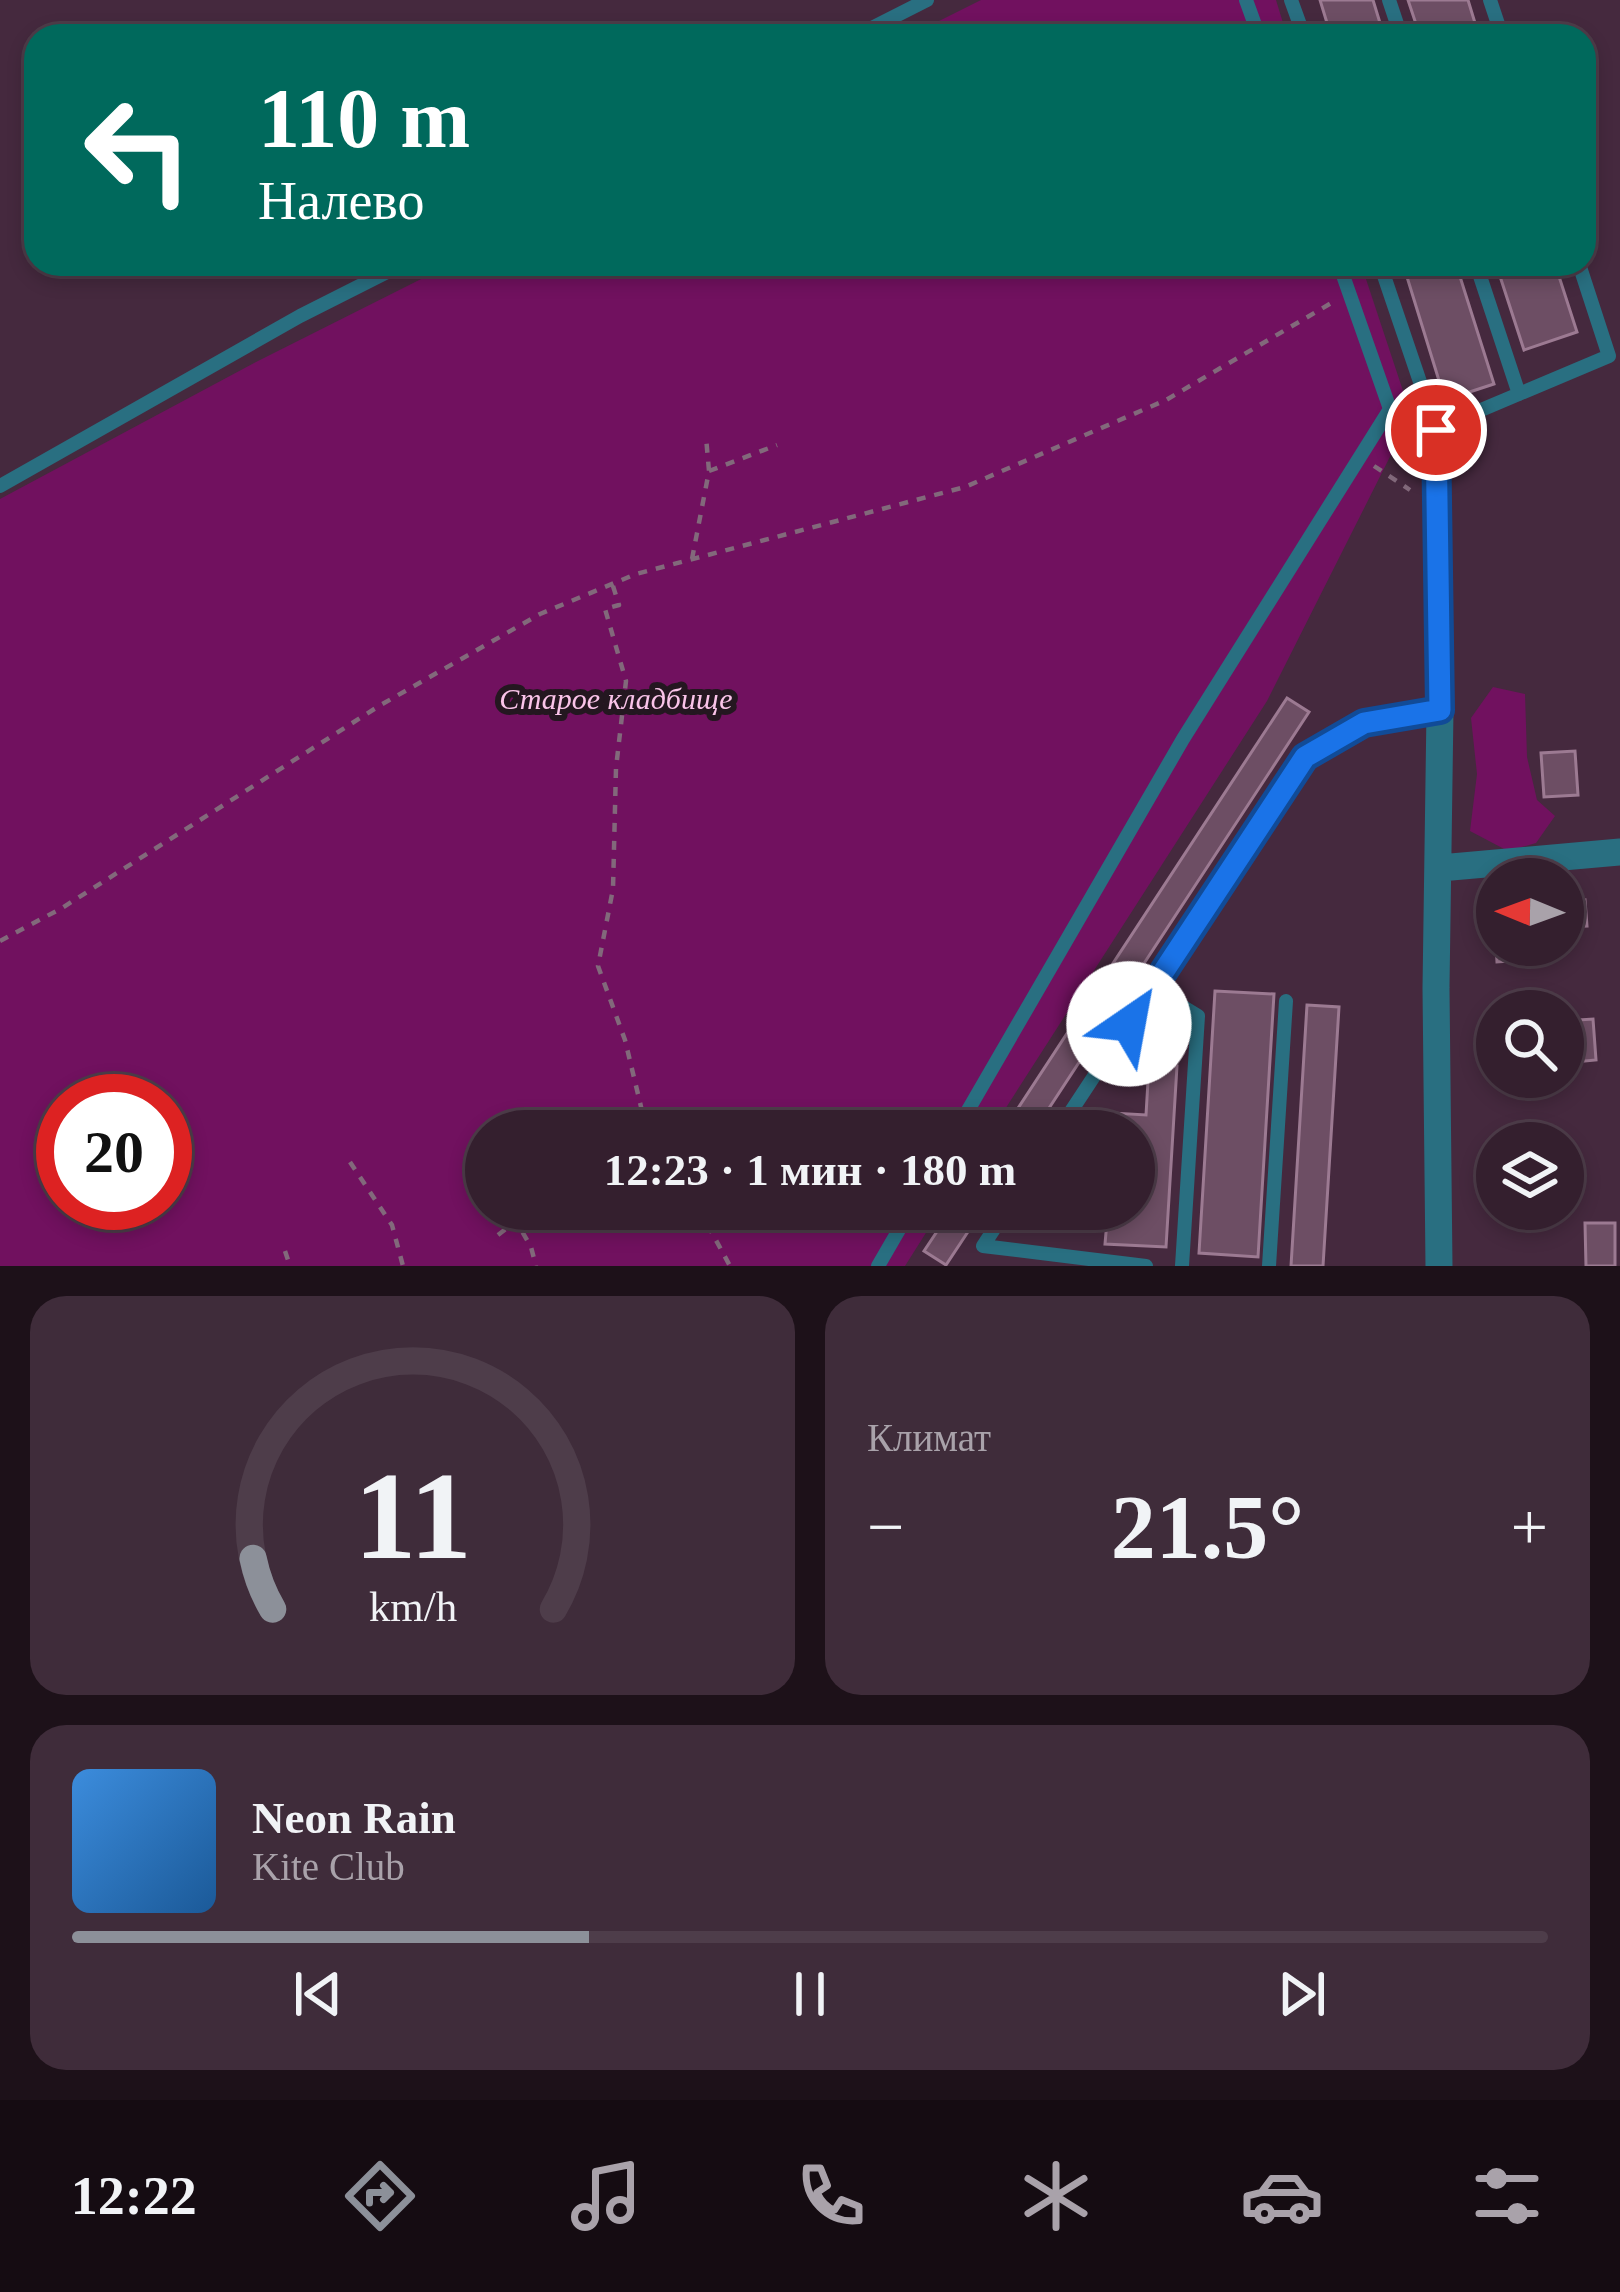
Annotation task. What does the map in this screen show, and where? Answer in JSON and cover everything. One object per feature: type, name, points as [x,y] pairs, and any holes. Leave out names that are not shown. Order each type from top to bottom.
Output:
[{"type":"street","points":[[1436,430],[1439,1266]]},
{"type":"street","points":[[1440,868],[1620,852]]},
{"type":"lane","points":[[880,24],[928,0]]},
{"type":"lane","points":[[0,486],[379,276]]},
{"type":"lane","points":[[968,1110],[1183,739],[1390,409],[1343,276]]},
{"type":"lane","points":[[1384,276],[1436,430],[1609,356],[1583,276]]},
{"type":"lane","points":[[1480,276],[1519,394]]},
{"type":"lane","points":[[1072,1110],[1305,757],[1364,723],[1440,710]]},
{"type":"lane","points":[[1153,988],[1198,1016],[1182,1266]]},
{"type":"lane","points":[[1269,1266],[1286,1001]]},
{"type":"lane","points":[[878,1266],[899,1230]]},
{"type":"lane","points":[[993,1230],[982,1246],[1146,1266]]},
{"type":"path","points":[[0,941],[62,908],[379,706],[540,614],[636,574],[964,487],[1166,400],[1349,293]]},
{"type":"path","points":[[692,559],[709,470],[706,437]]},
{"type":"path","points":[[709,470],[777,446]]},
{"type":"path","points":[[1360,456],[1437,509]]},
{"type":"path","points":[[612,584],[619,605],[605,609],[626,681],[616,768],[613,889],[598,967],[625,1040],[642,1110]]},
{"type":"path","points":[[350,1162],[392,1225],[403,1266]]},
{"type":"path","points":[[498,1235],[516,1221],[536,1266]]},
{"type":"path","points":[[710,1230],[730,1266]]},
{"type":"path","points":[[285,1251],[290,1266]]},
{"type":"green space","points":[[981,0],[1276,0],[1283,24],[933,24]]},
{"type":"green space","name":"Старое кладбище","points":[[427,276],[1365,276],[1411,415],[1267,701],[1004,1110],[465,1110],[465,1230],[928,1230],[905,1266],[0,1266],[0,499]]},
{"type":"green space","points":[[1493,687],[1525,694],[1527,757],[1537,800],[1555,816],[1536,843],[1508,851],[1470,831],[1477,774],[1471,718]]},
{"type":"building","points":[[1320,0],[1373,0],[1380,24],[1327,24]]},
{"type":"building","points":[[1408,0],[1468,0],[1475,24],[1416,24]]},
{"type":"building","points":[[1407,276],[1460,276],[1494,384],[1445,400]]},
{"type":"building","points":[[1500,276],[1559,276],[1577,332],[1524,350]]},
{"type":"building","points":[[1287,698],[1309,712],[1048,1110],[1017,1110]]},
{"type":"building","points":[[1575,751],[1578,795],[1544,797],[1541,753]]},
{"type":"building","points":[[1215,991],[1274,994],[1258,1257],[1199,1253]]},
{"type":"building","points":[[1307,1005],[1339,1007],[1323,1266],[1291,1266]]},
{"type":"building","points":[[1593,1019],[1596,1060],[1584,1061],[1584,1020]]},
{"type":"building","points":[[1149,1064],[1177,1066],[1166,1247],[1105,1244],[1106,1230],[1155,1230],[1155,1110],[1146,1110]]},
{"type":"building","points":[[1585,1223],[1615,1223],[1615,1266],[1586,1266]]},
{"type":"building","points":[[938,1230],[969,1230],[946,1265],[924,1251]]},
{"type":"route","points":[[1129,1024],[1305,757],[1364,723],[1440,710],[1436,430]]}]
